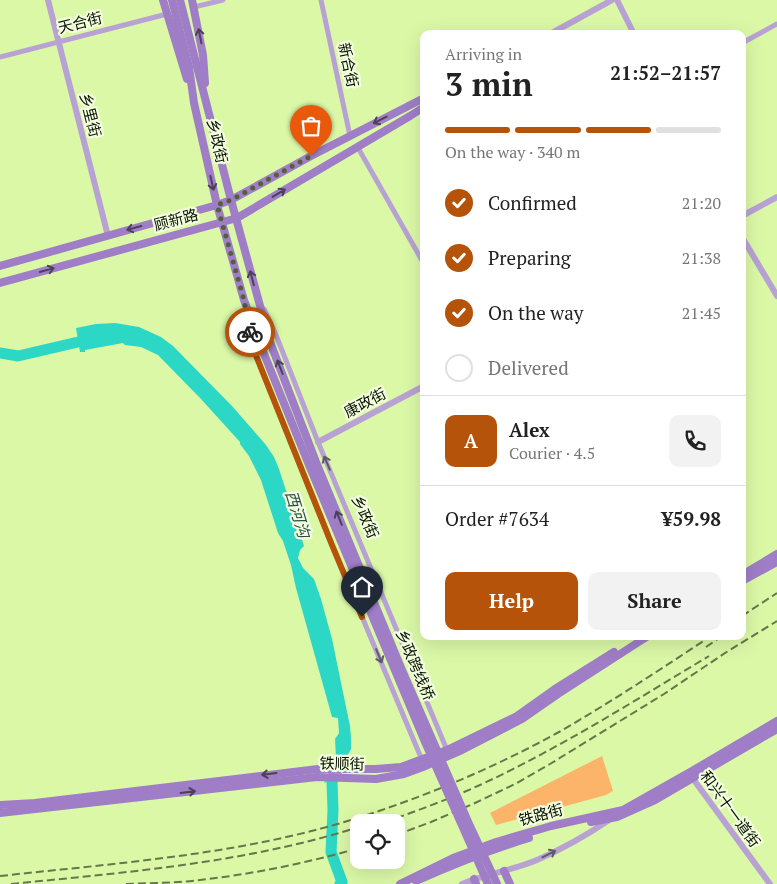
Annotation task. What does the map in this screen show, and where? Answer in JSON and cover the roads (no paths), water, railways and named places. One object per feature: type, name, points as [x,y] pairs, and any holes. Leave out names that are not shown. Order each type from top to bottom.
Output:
[{"type":"main road","name":"乡政街","points":[[163,0],[194,102],[217,205],[244,300],[260,344],[425,742],[488,884]]},
{"type":"main road","points":[[172,0],[193,66]]},
{"type":"main road","points":[[180,0],[193,66]]},
{"type":"main road","name":"乡政街","points":[[193,4],[203,55],[206,102]]},
{"type":"main road","name":"乡政街","points":[[193,66],[194,102]]},
{"type":"main road","name":"乡政街","points":[[193,66],[206,102],[270,342]]},
{"type":"main road","name":"顾新路","points":[[0,266],[231,200],[420,100]]},
{"type":"main road","name":"顾新路","points":[[0,283],[237,218],[420,110]]},
{"type":"main road","name":"乡政跨线桥","points":[[270,342],[316,462],[395,652],[454,791],[497,884]]},
{"type":"main road","points":[[746,572],[777,554]]},
{"type":"main road","points":[[746,579],[777,562]]},
{"type":"main road","name":"铁顺街","points":[[0,805],[35,803],[318,768],[376,769],[401,767],[447,750],[517,716],[633,640]]},
{"type":"main road","name":"铁顺街","points":[[0,813],[317,777],[376,779],[404,774],[462,750],[522,719],[642,640]]},
{"type":"main road","points":[[690,776],[777,721]]},
{"type":"main road","points":[[690,776],[777,729]]},
{"type":"main road","name":"铁路街","points":[[400,884],[453,858],[496,842],[551,826],[623,810],[690,776]]},
{"type":"main road","name":"铁路街","points":[[410,884],[456,863],[552,830],[612,818],[655,800],[690,776]]},
{"type":"main road","points":[[504,871],[510,884]]},
{"type":"street","name":"乡里街","points":[[48,0],[108,236]]},
{"type":"street","points":[[193,4],[223,0]]},
{"type":"street","name":"新合街","points":[[321,0],[350,136]]},
{"type":"street","points":[[557,30],[612,0]]},
{"type":"street","points":[[617,0],[632,30]]},
{"type":"street","name":"天合街","points":[[0,56],[166,14]]},
{"type":"street","points":[[746,41],[777,24]]},
{"type":"street","points":[[357,146],[420,257]]},
{"type":"street","points":[[746,214],[777,197]]},
{"type":"street","points":[[746,244],[777,296]]},
{"type":"street","name":"乡政街","points":[[257,296],[276,335],[318,442],[447,750]]},
{"type":"street","name":"乡政街","points":[[244,300],[253,348],[332,545],[422,760]]},
{"type":"street","name":"康政街","points":[[318,442],[420,388]]},
{"type":"street","name":"和兴十一道街","points":[[690,776],[770,884]]},
{"type":"street","points":[[462,884],[475,882],[537,860],[590,833],[623,810]]},
{"type":"water","points":[[115,323],[139,327],[161,337],[173,346],[232,406],[274,457],[304,546],[300,550],[298,558],[303,568],[314,579],[321,599],[332,639],[350,726],[351,749],[335,778],[324,783],[336,758],[335,739],[339,733],[338,718],[332,717],[291,565],[283,541],[278,533],[261,480],[240,442],[158,355],[141,347],[125,345],[123,343],[80,352],[76,328]]},
{"type":"waterway","name":"西河沟","points":[[0,353],[18,356],[91,339]]},
{"type":"waterway","name":"西河沟","points":[[338,768],[332,782],[331,852],[342,882],[340,884]]},
{"type":"railway","points":[[746,613],[777,593]]},
{"type":"railway","points":[[405,832],[475,803],[517,783],[664,694],[777,621]]},
{"type":"railway","points":[[0,876],[133,862],[221,850],[308,832],[378,811],[457,781],[509,758],[559,732],[705,640]]},
{"type":"railway","points":[[706,647],[716,640]]},
{"type":"railway","points":[[405,815],[480,785],[539,756],[709,656]]},
{"type":"railway","points":[[11,884],[143,870],[230,858],[350,830]]},
{"type":"railway","points":[[126,884],[191,881],[240,875],[350,850]]}]
